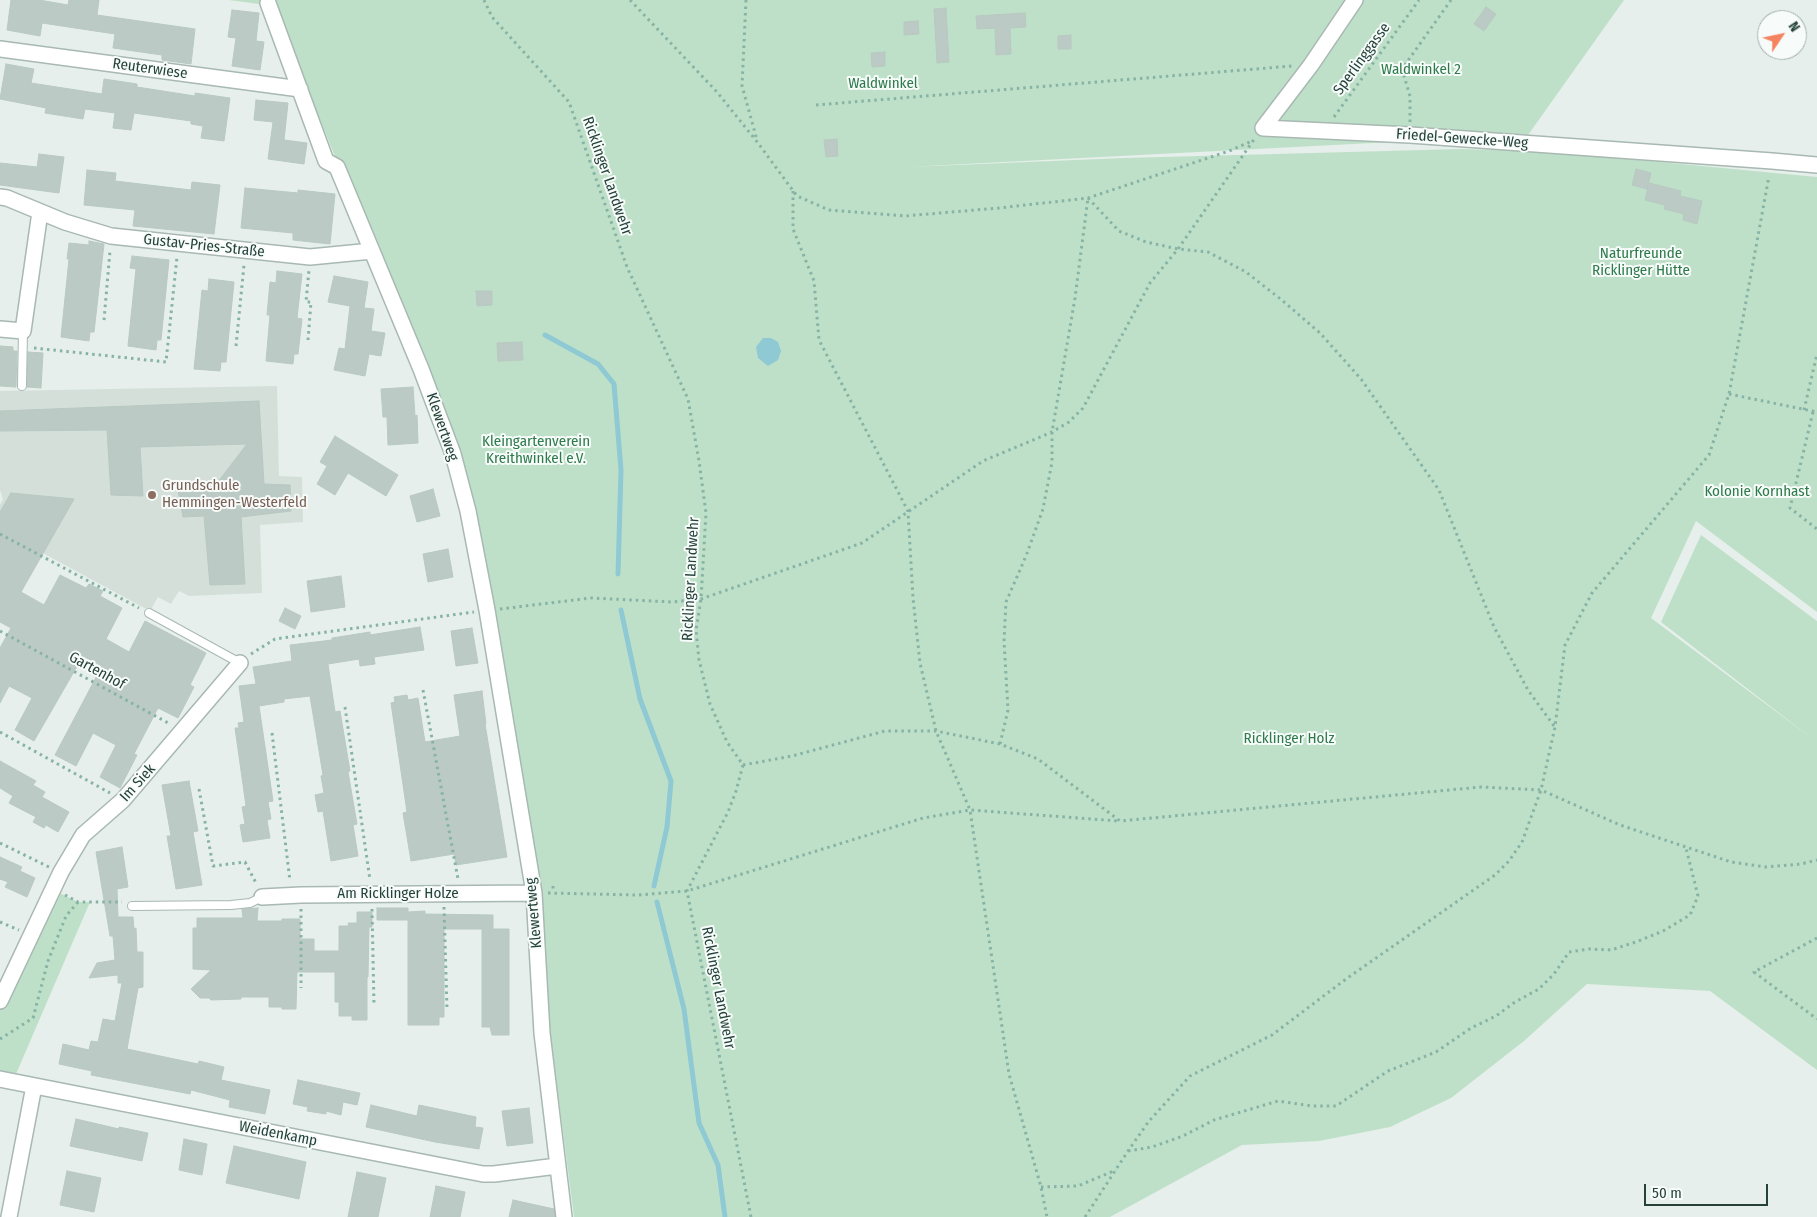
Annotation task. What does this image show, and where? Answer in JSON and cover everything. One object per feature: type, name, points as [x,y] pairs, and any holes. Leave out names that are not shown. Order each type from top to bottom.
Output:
[{"type":"street","points":[[1264,128],[1311,65],[1355,0]]},
{"type":"street","points":[[268,2],[326,161],[337,167],[372,251]]},
{"type":"street","name":"Reuterwiese","points":[[0,49],[300,89]]},
{"type":"street","name":"Friedel-Gewecke-Weg","points":[[1264,128],[1410,135],[1817,165]]},
{"type":"street","name":"Gustav-Pries-Straße","points":[[0,197],[111,236],[310,256],[372,251]]},
{"type":"street","points":[[0,330],[23,331],[40,212]]},
{"type":"street","name":"Klewertweg","points":[[372,251],[421,369],[453,454],[468,510],[488,610],[534,893],[542,1033],[564,1217]]},
{"type":"street","name":"Im Siek","points":[[0,1001],[61,872],[83,835],[123,800],[240,663]]},
{"type":"street","name":"Am Ricklinger Holze","points":[[262,897],[534,893]]},
{"type":"street","name":"Weidenkamp","points":[[0,1079],[483,1174],[557,1166]]},
{"type":"street","points":[[9,1217],[34,1086]]},
{"type":"lane","points":[[22,386],[23,331]]},
{"type":"lane","points":[[149,614],[240,663]]},
{"type":"lane","points":[[132,906],[231,905],[250,903],[262,897]]},
{"type":"path","name":"Ricklinger Landwehr","points":[[484,0],[492,17],[569,102],[627,267],[688,399],[706,513],[701,599],[696,630],[699,660],[710,704],[727,742],[743,765]]},
{"type":"path","points":[[630,0],[717,92],[797,196],[829,210],[905,216],[1088,198],[1229,151],[1253,141]]},
{"type":"path","points":[[746,0],[742,86],[758,143]]},
{"type":"path","name":"Sperlinggasse","points":[[1323,131],[1419,0]]},
{"type":"path","points":[[1410,135],[1410,96],[1402,68],[1451,0]]},
{"type":"path","points":[[816,104],[1311,65]]},
{"type":"path","points":[[240,663],[257,649],[276,639],[591,598],[672,602],[701,599],[862,543],[983,461],[1052,432],[1069,422],[1083,408],[1150,283],[1178,249],[1264,128]]},
{"type":"path","points":[[1085,1217],[1149,1121],[1190,1076],[1272,1035],[1346,979],[1495,875],[1509,861],[1522,842],[1541,790],[1555,727],[1565,645],[1592,593],[1709,455],[1729,394],[1772,161]]},
{"type":"path","points":[[793,190],[793,229],[814,281],[819,340],[882,465],[908,511],[913,598],[920,663],[936,731],[970,810],[1009,1074],[1041,1186],[1047,1217]]},
{"type":"path","points":[[1088,198],[1119,231],[1146,242],[1178,249],[1208,252],[1246,272],[1320,333],[1361,379],[1439,490],[1494,627],[1528,690],[1555,727]]},
{"type":"path","points":[[1000,744],[1008,710],[1004,641],[1006,602],[1026,556],[1043,509],[1052,462],[1052,432],[1075,298],[1088,198]]},
{"type":"path","points":[[104,320],[111,236]]},
{"type":"path","points":[[23,331],[33,347],[166,362],[179,244]]},
{"type":"path","points":[[236,346],[245,250]]},
{"type":"path","points":[[308,340],[311,302],[306,302],[310,256]]},
{"type":"path","points":[[1804,410],[1817,354]]},
{"type":"path","points":[[1729,394],[1815,412],[1790,508],[1817,529]]},
{"type":"path","points":[[0,534],[149,614]]},
{"type":"path","name":"Gartenhof","points":[[0,630],[183,731]]},
{"type":"path","points":[[423,690],[460,893]]},
{"type":"path","points":[[345,707],[372,894],[374,1006]]},
{"type":"path","points":[[687,891],[728,812],[743,765],[792,756],[885,731],[936,731],[1000,744],[1038,759],[1120,821]]},
{"type":"path","points":[[0,732],[123,800]]},
{"type":"path","points":[[272,733],[296,895],[301,988]]},
{"type":"path","points":[[534,893],[638,895],[687,891],[923,818],[970,810],[1120,821],[1481,787],[1541,790],[1620,825],[1731,862],[1766,867],[1801,864],[1817,860]]},
{"type":"path","points":[[199,789],[213,866],[245,862],[262,897]]},
{"type":"path","points":[[0,843],[61,872]]},
{"type":"path","points":[[1128,1151],[1152,1147],[1183,1136],[1214,1120],[1278,1101],[1312,1106],[1336,1106],[1388,1071],[1436,1052],[1471,1028],[1496,1016],[1515,1002],[1539,989],[1554,974],[1569,952],[1589,949],[1611,950],[1663,931],[1690,915],[1698,896],[1686,848]]},
{"type":"path","points":[[552,886],[553,892]]},
{"type":"path","name":"Ricklinger Landwehr","points":[[687,891],[751,1217]]},
{"type":"path","points":[[444,893],[447,1009]]},
{"type":"path","points":[[0,1039],[32,1018],[48,961],[66,916],[78,902]]},
{"type":"path","points":[[1817,938],[1754,972],[1817,1019]]},
{"type":"path","points":[[1041,1186],[1078,1186],[1116,1169]]},
{"type":"shaded area","name":"Grundschule Hemmingen-Westerfeld","points":[[277,386],[279,476],[302,477],[303,522],[260,525],[262,593],[189,596],[179,591],[171,604],[158,597],[150,611],[0,530],[0,505],[3,499],[0,490],[0,391]]},
{"type":"green space","name":"Ricklinger Holz","points":[[229,0],[1624,0],[1528,135],[907,167],[1124,158],[1461,149],[1555,152],[1817,177],[1817,612],[1696,521],[1651,618],[1810,737],[1661,622],[1701,535],[1817,621],[1817,1070],[1710,991],[1587,984],[1524,1041],[1451,1098],[1390,1127],[1319,1141],[1242,1145],[1110,1217],[574,1217],[551,1039],[539,889],[494,604],[461,463],[374,233],[368,231],[341,161],[336,159],[274,6]]},
{"type":"green space","points":[[53,890],[78,902],[90,902],[13,1081],[0,1079],[0,1001]]},
{"type":"water","points":[[763,338],[771,338],[778,342],[781,351],[778,360],[768,366],[758,358],[756,347]]},
{"type":"building","points":[[11,0],[39,0],[68,5],[69,0],[99,0],[97,15],[195,29],[191,64],[162,60],[162,55],[113,48],[115,34],[42,23],[40,36],[7,30]]},
{"type":"building","points":[[1486,7],[1496,14],[1484,31],[1474,24]]},
{"type":"building","points":[[946,8],[949,62],[937,63],[934,9]]},
{"type":"building","points":[[232,10],[259,13],[256,41],[264,42],[260,70],[232,66],[236,38],[228,37]]},
{"type":"building","points":[[1025,13],[1026,27],[1010,28],[1011,54],[996,55],[995,28],[977,29],[976,16]]},
{"type":"building","points":[[918,21],[919,34],[904,35],[904,22]]},
{"type":"building","points":[[1071,35],[1071,49],[1058,49],[1058,36]]},
{"type":"building","points":[[885,52],[885,66],[872,67],[871,53]]},
{"type":"building","points":[[6,64],[34,69],[31,83],[102,94],[104,79],[137,84],[137,87],[195,96],[195,93],[230,98],[224,141],[201,138],[203,126],[191,124],[191,121],[134,113],[131,130],[113,128],[115,113],[85,109],[83,119],[45,113],[46,108],[0,99]]},
{"type":"building","points":[[256,100],[288,103],[284,140],[307,143],[304,164],[268,159],[273,122],[254,120]]},
{"type":"building","points":[[837,139],[838,156],[826,157],[824,140]]},
{"type":"building","points":[[39,154],[64,157],[59,193],[0,185],[0,163],[37,167]]},
{"type":"building","points":[[1636,169],[1651,173],[1647,189],[1632,185]]},
{"type":"building","points":[[87,170],[116,173],[115,181],[191,190],[192,182],[220,185],[214,234],[133,226],[135,210],[84,205]]},
{"type":"building","points":[[1649,183],[1681,191],[1680,196],[1702,201],[1697,224],[1683,220],[1684,214],[1664,209],[1665,205],[1645,200]]},
{"type":"building","points":[[245,188],[298,193],[298,190],[335,194],[330,244],[293,240],[293,233],[241,228]]},
{"type":"building","points":[[89,241],[104,244],[94,332],[90,332],[89,341],[61,337],[69,243],[89,245]]},
{"type":"building","points":[[132,256],[169,260],[161,340],[157,340],[156,350],[128,346],[136,269],[130,268]]},
{"type":"building","points":[[277,271],[302,274],[297,318],[302,319],[298,354],[294,354],[293,364],[266,361],[270,315],[267,315],[270,282],[276,283]]},
{"type":"building","points":[[334,276],[368,282],[364,308],[374,309],[371,331],[385,333],[381,356],[369,354],[365,376],[334,370],[339,348],[345,349],[350,306],[328,302]]},
{"type":"building","points":[[209,279],[234,282],[226,362],[221,362],[220,371],[194,369],[202,290],[208,291]]},
{"type":"building","points":[[476,291],[492,291],[492,305],[477,306]]},
{"type":"building","points":[[522,342],[523,360],[498,361],[497,343]]},
{"type":"building","points":[[0,346],[13,347],[13,351],[17,351],[16,387],[0,386]]},
{"type":"building","points":[[28,352],[43,353],[41,388],[27,387]]},
{"type":"building","points":[[413,387],[418,443],[388,445],[387,417],[383,417],[381,389]]},
{"type":"building","points":[[259,401],[264,484],[290,485],[291,511],[241,517],[245,584],[210,585],[204,516],[183,517],[178,490],[214,487],[247,444],[140,447],[143,496],[111,495],[107,430],[0,431],[0,411]]},
{"type":"building","points":[[335,436],[398,475],[386,496],[348,473],[335,495],[317,484],[327,466],[320,462]]},
{"type":"building","points":[[433,489],[440,516],[417,522],[410,496]]},
{"type":"building","points":[[11,493],[74,499],[21,592],[44,605],[60,575],[86,588],[89,584],[103,591],[100,596],[122,608],[106,639],[129,652],[145,621],[206,653],[190,685],[194,687],[178,718],[158,708],[134,754],[137,755],[120,788],[100,777],[116,745],[93,733],[76,766],[55,755],[102,666],[83,656],[34,741],[15,730],[32,698],[9,686],[0,703],[0,648],[11,628],[0,622],[0,512]]},
{"type":"building","points":[[448,549],[453,577],[428,582],[423,554]]},
{"type":"building","points":[[341,576],[345,607],[311,612],[307,581]]},
{"type":"building","points":[[285,608],[301,616],[295,629],[279,621]]},
{"type":"building","points":[[420,627],[424,650],[374,657],[375,664],[360,666],[359,659],[328,664],[335,712],[340,711],[350,771],[348,772],[357,824],[353,825],[358,856],[331,861],[323,811],[318,812],[315,795],[324,793],[321,776],[323,775],[310,696],[284,699],[284,702],[259,706],[273,801],[268,802],[271,819],[267,820],[270,838],[243,842],[240,825],[245,824],[242,807],[246,806],[235,728],[239,728],[238,723],[244,722],[239,686],[256,684],[253,667],[292,661],[290,645],[332,640],[332,638],[370,632],[370,635]]},
{"type":"building","points":[[472,628],[478,663],[456,666],[451,631]]},
{"type":"building","points":[[482,691],[485,724],[507,857],[456,865],[454,854],[411,861],[403,813],[407,812],[391,703],[395,702],[394,697],[407,695],[408,700],[418,698],[425,742],[460,736],[454,695]]},
{"type":"building","points":[[0,761],[36,781],[33,785],[45,792],[42,797],[69,812],[58,832],[46,825],[44,828],[33,822],[36,817],[9,803],[13,796],[0,788]]},
{"type":"building","points":[[189,781],[198,831],[193,832],[202,885],[176,889],[167,836],[171,836],[162,785]]},
{"type":"building","points":[[122,847],[128,887],[117,889],[118,917],[133,917],[134,929],[136,928],[137,952],[143,952],[143,987],[138,988],[127,1049],[198,1064],[199,1061],[224,1067],[221,1080],[270,1090],[265,1114],[229,1107],[230,1100],[191,1090],[190,1094],[91,1075],[92,1071],[59,1064],[63,1044],[89,1050],[91,1041],[98,1042],[103,1019],[115,1021],[122,983],[118,983],[118,975],[89,978],[97,963],[115,960],[113,936],[110,936],[96,852]]},
{"type":"building","points":[[0,857],[22,867],[20,871],[35,878],[27,897],[5,887],[8,882],[0,879]]},
{"type":"building","points":[[258,908],[257,921],[300,919],[300,939],[314,939],[314,951],[339,951],[339,926],[349,926],[348,923],[357,923],[357,912],[372,912],[372,927],[369,927],[367,1020],[352,1020],[352,1016],[339,1016],[339,1002],[335,1002],[335,972],[297,972],[296,1009],[269,1007],[269,997],[211,1000],[209,998],[200,998],[191,989],[211,970],[193,969],[193,928],[197,928],[197,918],[243,918],[242,909]]},
{"type":"building","points":[[377,908],[408,908],[408,912],[425,911],[425,914],[493,915],[493,929],[509,929],[509,1035],[492,1035],[490,1027],[482,1027],[482,929],[444,929],[444,1017],[439,1017],[439,1025],[408,1025],[408,920],[377,920]]},
{"type":"building","points":[[298,1080],[360,1093],[357,1105],[343,1102],[341,1115],[326,1111],[326,1114],[307,1111],[308,1107],[293,1104]]},
{"type":"building","points":[[371,1105],[417,1116],[419,1105],[476,1117],[475,1127],[483,1128],[479,1149],[435,1142],[366,1127]]},
{"type":"building","points":[[529,1108],[533,1143],[507,1146],[502,1111]]},
{"type":"building","points":[[76,1119],[119,1129],[119,1127],[148,1133],[142,1161],[70,1146]]},
{"type":"building","points":[[184,1139],[207,1144],[202,1175],[179,1170]]},
{"type":"building","points":[[234,1146],[306,1162],[299,1199],[226,1183]]},
{"type":"building","points":[[67,1171],[101,1178],[94,1212],[60,1205]]},
{"type":"building","points":[[357,1172],[386,1178],[378,1217],[348,1217]]},
{"type":"building","points":[[436,1186],[465,1192],[460,1217],[430,1217]]},
{"type":"building","points":[[513,1200],[554,1209],[555,1217],[509,1217]]},
{"type":"waterway","points":[[545,335],[598,364],[614,384],[621,470],[618,574]]},
{"type":"waterway","points":[[621,610],[640,699],[671,781],[667,827],[654,886]]},
{"type":"waterway","points":[[657,902],[684,1009],[699,1123],[718,1165],[725,1217]]},
{"type":"place","name":"Grundschule Hemmingen-Westerfeld","points":[[152,495]]},
{"type":"park label","name":"Waldwinkel 2","points":[[1421,70]]},
{"type":"park label","name":"Waldwinkel","points":[[883,84]]},
{"type":"park label","name":"Naturfreunde Ricklinger Hütte","points":[[1641,262]]},
{"type":"park label","name":"Kleingartenverein Kreithwinkel e.V.","points":[[536,450]]},
{"type":"park label","name":"Kolonie Kornhast","points":[[1757,492]]}]
